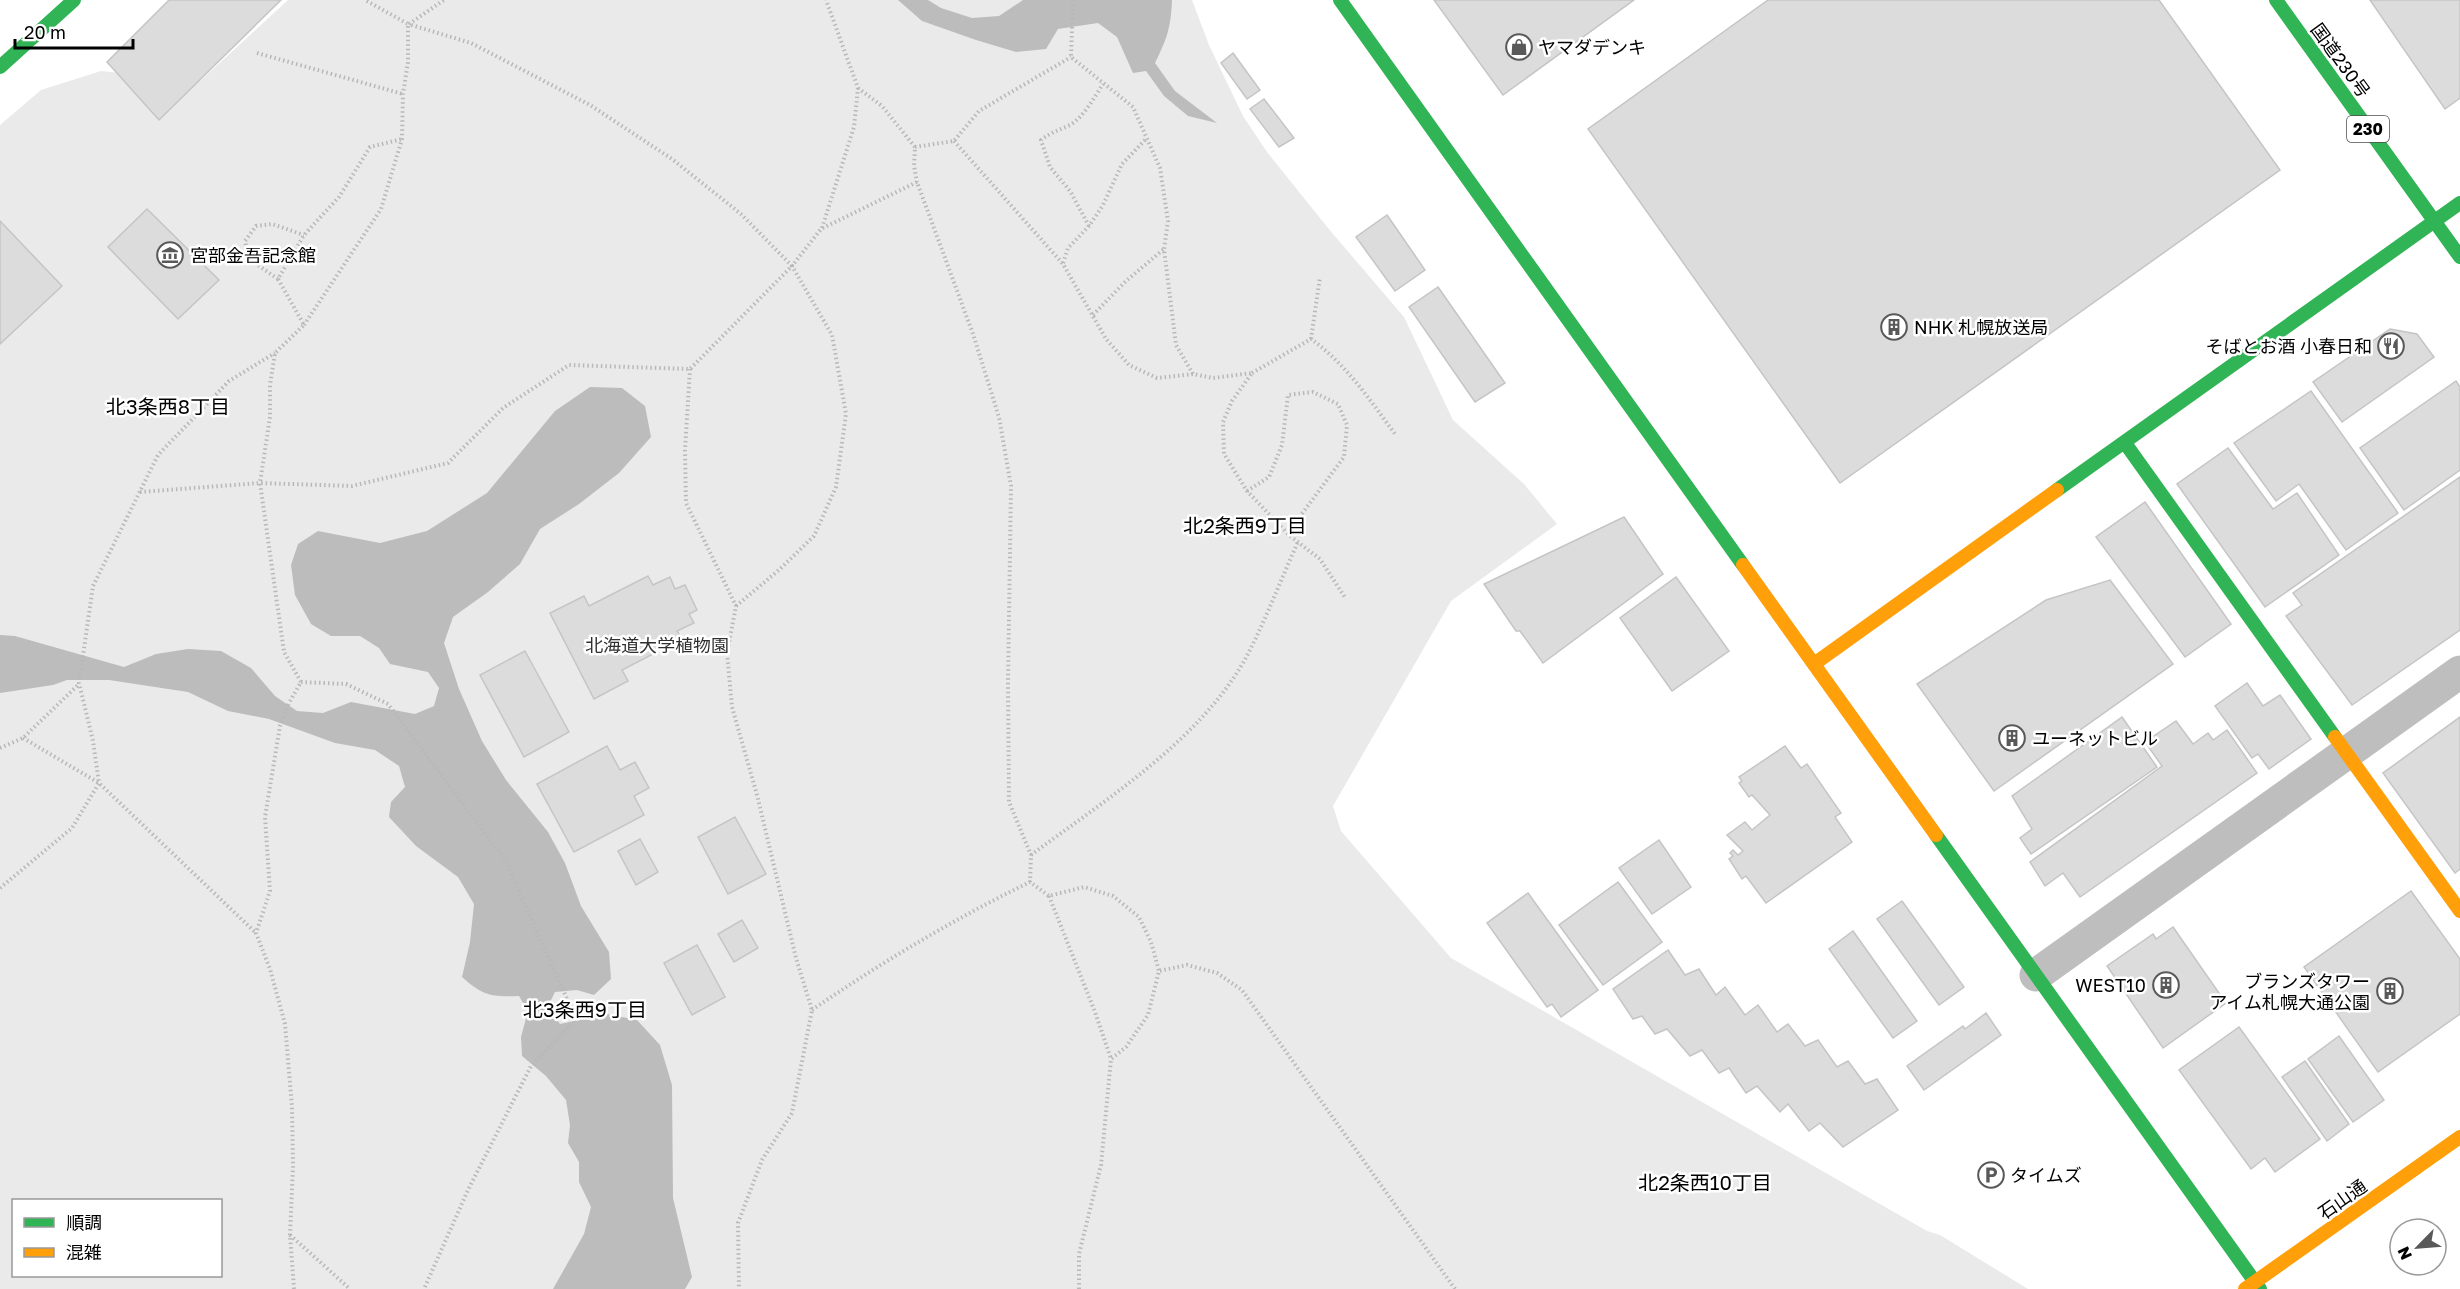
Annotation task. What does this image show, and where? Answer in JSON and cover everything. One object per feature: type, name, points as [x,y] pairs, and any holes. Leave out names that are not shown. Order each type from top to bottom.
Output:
[{"type":"main road","points":[[0,67],[74,0]]},
{"type":"main road","points":[[1340,0],[2036,975],[2253,1287]]},
{"type":"main road","name":"国道230号","points":[[2276,0],[2460,257]]},
{"type":"main road","points":[[1814,664],[2460,202]]},
{"type":"main road","points":[[2125,443],[2348,751],[2460,911]]},
{"type":"main road","name":"石山通","points":[[2253,1287],[2460,1137]]},
{"type":"street","points":[[2036,975],[2460,672]]},
{"type":"path","points":[[365,0],[408,24],[471,43],[590,105],[672,159],[741,214],[792,266],[832,335],[846,414],[836,487],[814,536],[779,570],[736,606]]},
{"type":"path","points":[[408,24],[444,0]]},
{"type":"path","points":[[739,1289],[738,1223],[762,1160],[792,1113],[812,1010],[796,958],[757,795],[732,707],[727,653],[736,606],[686,503],[685,450],[690,369],[792,266],[821,229],[854,127],[858,88],[826,0]]},
{"type":"path","points":[[1071,57],[1074,0]]},
{"type":"path","points":[[0,888],[72,828],[99,783],[93,741],[80,683],[93,586],[158,455],[229,381],[275,353],[304,325],[381,208],[402,139],[403,94],[408,62],[408,24]]},
{"type":"path","points":[[257,52],[403,94]]},
{"type":"path","points":[[915,147],[954,141],[979,111],[1071,57]]},
{"type":"path","points":[[1071,57],[1133,107],[1160,168],[1168,221],[1164,249],[1176,345],[1193,374]]},
{"type":"path","points":[[1089,226],[1070,191],[1050,167],[1041,140],[1050,132],[1072,124],[1103,84]]},
{"type":"path","points":[[858,88],[882,105],[915,147],[914,166],[917,182],[973,334],[999,417],[1011,486],[1009,802],[1031,855],[1030,882]]},
{"type":"path","points":[[1063,264],[1068,248],[1089,226],[1103,205],[1122,164],[1147,138]]},
{"type":"path","points":[[278,279],[304,235],[339,197],[370,147],[402,139]]},
{"type":"path","points":[[954,141],[1063,264],[1106,339],[1129,364],[1157,378],[1193,374],[1214,378],[1252,373],[1311,339]]},
{"type":"path","points":[[821,229],[917,182]]},
{"type":"path","points":[[304,235],[272,224],[255,226],[245,241],[249,259],[278,279],[304,325]]},
{"type":"path","points":[[1093,315],[1126,281],[1164,249]]},
{"type":"path","points":[[1311,339],[1320,277]]},
{"type":"path","points":[[1311,339],[1326,350],[1352,377],[1395,434]]},
{"type":"path","points":[[275,353],[270,385],[270,417],[260,483],[284,652],[301,682]]},
{"type":"path","points":[[140,492],[260,483],[352,486],[448,463],[503,408],[569,365],[690,369]]},
{"type":"path","points":[[1252,373],[1232,402],[1223,422],[1224,454],[1247,491],[1290,536],[1320,559],[1346,599]]},
{"type":"path","points":[[1247,491],[1269,477],[1282,445],[1288,395],[1313,392],[1338,404],[1347,425],[1344,457],[1301,515],[1290,536]]},
{"type":"path","points":[[1031,855],[1110,799],[1209,710],[1242,663],[1298,542]]},
{"type":"path","points":[[256,933],[270,891],[265,818],[280,726],[301,682]]},
{"type":"path","points":[[301,682],[346,684],[388,704],[505,860],[576,1019],[531,1066],[468,1190],[424,1289]]},
{"type":"path","points":[[0,748],[23,738],[80,683]]},
{"type":"path","points":[[23,738],[99,783],[256,933],[270,969],[285,1024],[293,1119],[290,1235],[294,1289]]},
{"type":"path","points":[[812,1010],[871,969],[945,925],[1030,882]]},
{"type":"path","points":[[1030,882],[1049,896],[1111,1059],[1101,1165],[1079,1254],[1080,1289]]},
{"type":"path","points":[[1049,896],[1084,887],[1113,896],[1139,917],[1151,942],[1159,971],[1148,1015],[1126,1047],[1111,1059]]},
{"type":"path","points":[[1159,971],[1187,965],[1217,973],[1242,990],[1455,1289]]},
{"type":"path","points":[[290,1235],[350,1289]]},
{"type":"green space","name":"北海道大学植物園","points":[[288,0],[1192,0],[1209,45],[1243,116],[1267,152],[1404,317],[1453,420],[1524,484],[1557,524],[1451,601],[1333,806],[1341,831],[1451,958],[1927,1231],[1940,1235],[2028,1289],[0,1289],[0,125],[41,90],[101,71],[200,81]]},
{"type":"shaded area","points":[[898,0],[928,0],[941,8],[972,18],[999,16],[1023,0],[1172,0],[1168,33],[1155,63],[1175,91],[1217,123],[1188,116],[1164,96],[1146,71],[1133,73],[1117,37],[1098,23],[1058,29],[1046,49],[1016,52],[922,21]]},
{"type":"shaded area","points":[[590,387],[622,388],[645,406],[651,437],[619,473],[579,504],[540,529],[520,564],[488,592],[453,617],[444,643],[459,689],[482,741],[506,780],[548,832],[565,863],[581,906],[609,952],[611,979],[594,995],[577,990],[555,992],[548,1006],[560,1024],[607,1014],[637,1020],[660,1045],[672,1085],[673,1198],[692,1277],[685,1289],[553,1289],[584,1234],[591,1207],[579,1182],[579,1162],[568,1143],[570,1125],[566,1100],[546,1076],[522,1056],[521,1037],[528,1011],[519,996],[502,996],[482,992],[462,977],[470,942],[474,904],[458,877],[416,846],[389,817],[391,802],[405,787],[399,766],[375,750],[335,743],[269,719],[228,711],[188,692],[109,680],[67,680],[53,685],[0,693],[0,635],[15,636],[124,667],[156,654],[188,649],[221,651],[251,668],[275,696],[297,711],[323,713],[351,702],[415,714],[434,706],[439,688],[428,672],[390,664],[379,648],[360,636],[331,636],[311,624],[295,595],[291,565],[298,544],[318,531],[380,543],[427,531],[487,493],[555,411]]},
{"type":"building","points":[[169,0],[281,0],[159,120],[107,62]]},
{"type":"building","name":"ヤマダデンキ","points":[[1434,0],[1634,0],[1503,95]]},
{"type":"building","name":"NHK 札幌放送局","points":[[1768,0],[2159,0],[2280,170],[1840,483],[1588,129]]},
{"type":"building","points":[[2370,0],[2460,0],[2460,98],[2445,109]]},
{"type":"building","points":[[1233,53],[1260,90],[1247,99],[1221,63]]},
{"type":"building","points":[[1264,99],[1294,138],[1279,147],[1250,109]]},
{"type":"building","points":[[147,209],[219,280],[178,319],[108,247]]},
{"type":"building","points":[[1387,215],[1425,270],[1395,291],[1356,237]]},
{"type":"building","points":[[0,221],[62,286],[0,344]]},
{"type":"building","points":[[1438,287],[1505,383],[1475,402],[1409,307]]},
{"type":"building","points":[[2390,329],[2417,334],[2434,357],[2342,422],[2313,382]]},
{"type":"building","points":[[2456,381],[2460,387],[2460,470],[2404,510],[2360,448]]},
{"type":"building","points":[[2311,391],[2398,513],[2346,550],[2299,484],[2276,501],[2234,443]]},
{"type":"building","points":[[2228,448],[2273,509],[2297,493],[2339,555],[2265,607],[2177,484]]},
{"type":"building","points":[[2460,477],[2460,630],[2352,705],[2286,616],[2302,605],[2293,593]]},
{"type":"building","points":[[2145,502],[2231,624],[2185,657],[2096,537]]},
{"type":"building","points":[[1624,517],[1663,574],[1543,663],[1520,631],[1516,631],[1484,584]]},
{"type":"building","points":[[648,576],[653,585],[670,577],[675,589],[685,585],[697,610],[689,614],[694,623],[677,631],[682,639],[622,670],[628,681],[594,699],[550,613],[584,596],[589,606]]},
{"type":"building","points":[[1676,577],[1729,651],[1672,691],[1620,618]]},
{"type":"building","name":"ユーネットビル","points":[[2110,580],[2173,664],[1994,791],[1917,684],[2046,600]]},
{"type":"building","points":[[525,651],[569,732],[524,757],[480,675]]},
{"type":"building","points":[[2247,683],[2263,706],[2280,695],[2311,739],[2269,769],[2258,754],[2252,758],[2215,706]]},
{"type":"building","points":[[2122,717],[2157,767],[2031,854],[2020,838],[2032,829],[2012,796]]},
{"type":"building","points":[[2460,717],[2460,869],[2455,873],[2383,773]]},
{"type":"building","points":[[2176,721],[2193,744],[2208,733],[2213,740],[2227,730],[2257,773],[2080,897],[2063,873],[2045,886],[2030,862],[2162,766],[2145,742]]},
{"type":"building","points":[[607,746],[620,770],[635,762],[649,788],[634,796],[644,815],[574,852],[537,784]]},
{"type":"building","points":[[1785,746],[1801,768],[1807,764],[1841,813],[1835,817],[1852,842],[1766,903],[1746,876],[1742,879],[1729,859],[1733,856],[1730,853],[1733,850],[1738,855],[1743,851],[1727,835],[1745,822],[1752,830],[1770,815],[1752,795],[1749,797],[1739,783],[1742,781],[1739,777]]},
{"type":"building","points":[[735,817],[766,874],[728,894],[698,837]]},
{"type":"building","points":[[640,839],[658,872],[636,885],[618,851]]},
{"type":"building","points":[[1659,840],[1691,887],[1652,914],[1619,868]]},
{"type":"building","points":[[1618,882],[1662,942],[1603,985],[1559,925]]},
{"type":"building","name":"ブランズタワー アイム札幌大通公園","points":[[2411,891],[2460,959],[2460,1014],[2378,1072],[2304,967]]},
{"type":"building","points":[[1528,893],[1598,990],[1561,1017],[1552,1004],[1547,1007],[1487,923]]},
{"type":"building","points":[[1902,901],[1964,987],[1939,1005],[1877,919]]},
{"type":"building","points":[[742,920],[758,948],[734,962],[718,934]]},
{"type":"building","name":"WEST10","points":[[2173,927],[2226,1003],[2163,1048],[2107,966],[2153,934],[2156,939]]},
{"type":"building","points":[[1853,931],[1917,1021],[1893,1038],[1829,949]]},
{"type":"building","points":[[697,945],[725,997],[692,1015],[664,963]]},
{"type":"building","points":[[1668,950],[1685,975],[1699,969],[1716,995],[1725,987],[1745,1015],[1758,1005],[1777,1032],[1788,1024],[1805,1046],[1818,1040],[1837,1067],[1848,1061],[1865,1084],[1877,1079],[1898,1110],[1843,1147],[1820,1123],[1809,1131],[1788,1104],[1780,1112],[1757,1086],[1746,1093],[1729,1068],[1719,1073],[1702,1050],[1690,1056],[1667,1029],[1655,1034],[1642,1016],[1633,1019],[1613,989]]},
{"type":"building","points":[[1986,1013],[2001,1035],[1924,1090],[1907,1066],[1963,1026],[1965,1029]]},
{"type":"building","points":[[2239,1027],[2320,1139],[2275,1172],[2265,1158],[2251,1169],[2179,1070]]},
{"type":"building","points":[[2339,1036],[2384,1100],[2353,1122],[2308,1059]]},
{"type":"building","points":[[2305,1061],[2349,1124],[2327,1141],[2282,1077]]},
{"type":"traffic: fast","points":[[0,67],[74,0]]},
{"type":"traffic: fast","points":[[1340,0],[1743,565]]},
{"type":"traffic: fast","points":[[2276,0],[2460,257]]},
{"type":"traffic: fast","points":[[2057,490],[2460,203]]},
{"type":"traffic: fast","points":[[2125,443],[2335,737]]},
{"type":"traffic: fast","points":[[1936,835],[2260,1289]]},
{"type":"traffic: slow","points":[[1814,664],[2057,490]]},
{"type":"traffic: slow","points":[[1743,565],[1936,835]]},
{"type":"traffic: slow","points":[[2335,737],[2460,911]]},
{"type":"traffic: slow","points":[[2245,1289],[2460,1137]]},
{"type":"place","name":"ヤマダデンキ","points":[[1519,47]]},
{"type":"place","name":"宮部金吾記念館","points":[[170,255]]},
{"type":"place","name":"NHK 札幌放送局","points":[[1894,327]]},
{"type":"place","name":"そばとお酒 小春日和","points":[[2391,346]]},
{"type":"place","name":"ユーネットビル","points":[[2012,738]]},
{"type":"place","name":"WEST10","points":[[2166,985]]},
{"type":"place","name":"ブランズタワー アイム札幌大通公園","points":[[2390,991]]},
{"type":"place","name":"タイムズ","points":[[1991,1175]]},
{"type":"district","name":"北3条西8丁目","points":[[168,406]]},
{"type":"district","name":"北2条西9丁目","points":[[1245,525]]},
{"type":"district","name":"北3条西9丁目","points":[[585,1009]]},
{"type":"district","name":"北2条西10丁目","points":[[1705,1182]]}]
